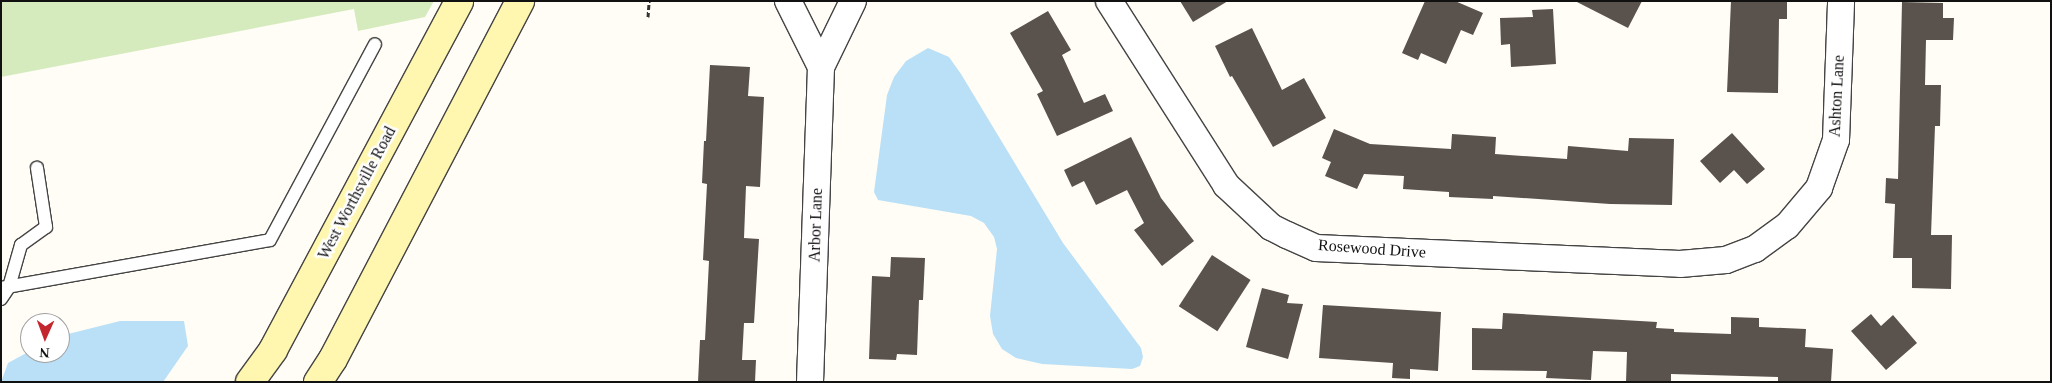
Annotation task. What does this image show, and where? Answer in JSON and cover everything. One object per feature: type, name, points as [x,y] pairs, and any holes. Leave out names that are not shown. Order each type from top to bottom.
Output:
[{"type":"main road","name":"West Worthsville Road","points":[[250,382],[273,350],[459,1]]},
{"type":"main road","points":[[318,382],[333,359],[520,1]]},
{"type":"street","name":"Arbor Lane","points":[[788,1],[821,67]]},
{"type":"street","name":"Arbor Lane","points":[[810,382],[821,67],[853,1]]},
{"type":"street","name":"Rosewood Drive","points":[[1109,1],[1226,185],[1271,226],[1316,248],[1680,264],[1726,260]]},
{"type":"street","name":"Ashton Lane","points":[[1726,260],[1755,250],[1781,231],[1800,213],[1819,188],[1836,140],[1841,1]]},
{"type":"lane","points":[[5,287],[270,240],[375,44]]},
{"type":"lane","points":[[1,299],[21,245],[46,227],[37,168]]},
{"type":"path","points":[[648,16],[649,1]]},
{"type":"green space","points":[[1,1],[434,1],[425,17],[358,31],[354,9],[1,77]]},
{"type":"water","points":[[928,48],[949,57],[961,74],[1063,243],[1141,348],[1143,357],[1140,366],[1132,369],[1042,364],[1016,358],[1002,349],[993,334],[990,316],[997,249],[994,237],[984,223],[971,216],[878,200],[874,192],[887,95],[894,77],[906,61]]},
{"type":"water","points":[[120,321],[184,321],[188,346],[163,382],[1,382],[8,363],[20,356],[20,363],[70,363],[70,334]]},
{"type":"building","points":[[1180,1],[1228,1],[1193,22]]},
{"type":"building","points":[[1425,1],[1455,1],[1483,13],[1473,35],[1461,30],[1446,64],[1421,53],[1418,60],[1402,53]]},
{"type":"building","points":[[1575,1],[1642,1],[1628,28]]},
{"type":"building","points":[[1731,1],[1787,1],[1787,19],[1779,19],[1778,93],[1727,92]]},
{"type":"building","points":[[1902,2],[1943,3],[1943,18],[1954,18],[1953,40],[1926,40],[1925,85],[1941,85],[1940,126],[1935,126],[1931,235],[1952,235],[1951,289],[1912,288],[1912,258],[1893,258],[1895,204],[1885,203],[1886,178],[1898,179]]},
{"type":"building","points":[[1553,9],[1556,64],[1511,67],[1510,44],[1501,45],[1500,18],[1533,17],[1532,10]]},
{"type":"building","points":[[1048,11],[1071,50],[1062,55],[1084,103],[1105,94],[1113,111],[1057,136],[1037,94],[1043,91],[1010,33]]},
{"type":"building","points":[[1252,28],[1282,90],[1304,78],[1326,118],[1273,147],[1232,76],[1230,77],[1215,46]]},
{"type":"building","points":[[710,65],[750,67],[748,96],[764,97],[760,187],[746,186],[744,238],[759,239],[754,323],[744,323],[742,360],[756,360],[755,382],[698,382],[700,340],[705,340],[709,261],[703,260],[707,184],[702,183]]},
{"type":"building","points":[[1334,129],[1370,144],[1451,149],[1452,134],[1496,137],[1495,154],[1567,159],[1568,146],[1628,151],[1629,138],[1674,139],[1672,205],[1610,204],[1493,196],[1493,199],[1449,197],[1449,192],[1403,189],[1404,176],[1364,174],[1357,189],[1325,176],[1331,162],[1322,158]]},
{"type":"building","points":[[1732,133],[1765,169],[1747,184],[1734,170],[1720,183],[1700,161]]},
{"type":"building","points":[[1131,137],[1161,198],[1194,241],[1162,266],[1134,230],[1144,223],[1127,190],[1096,205],[1084,181],[1072,187],[1064,170]]},
{"type":"building","points":[[1212,255],[1251,280],[1217,331],[1179,306]]},
{"type":"building","points":[[891,257],[925,258],[923,300],[919,300],[917,355],[897,354],[896,360],[869,359],[872,276],[890,277]]},
{"type":"building","points":[[1262,288],[1289,295],[1287,303],[1303,304],[1288,359],[1246,347]]},
{"type":"building","points":[[1323,305],[1441,312],[1438,371],[1410,369],[1410,379],[1392,378],[1393,363],[1319,358]]},
{"type":"building","points":[[1503,313],[1657,322],[1656,328],[1674,329],[1674,332],[1731,334],[1731,317],[1759,318],[1759,327],[1806,329],[1805,347],[1833,349],[1831,382],[1778,382],[1778,377],[1671,374],[1671,382],[1626,382],[1627,352],[1593,351],[1591,380],[1546,378],[1547,371],[1472,370],[1472,328],[1502,329]]},
{"type":"building","points":[[1871,314],[1881,326],[1893,315],[1917,343],[1886,370],[1851,331]]}]
